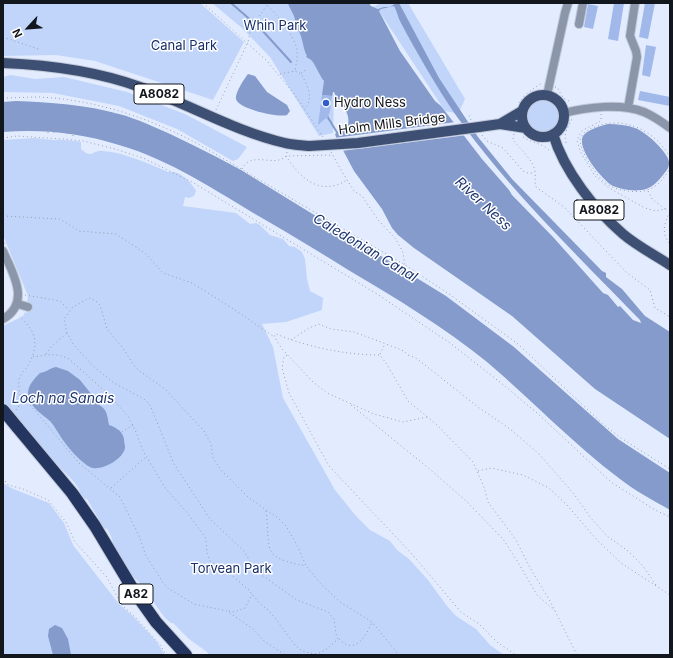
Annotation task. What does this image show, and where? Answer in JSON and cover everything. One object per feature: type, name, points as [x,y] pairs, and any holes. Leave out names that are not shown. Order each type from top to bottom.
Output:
[{"type":"highway","name":"A82","points":[[9,410],[17,426],[72,493],[95,526],[134,591],[156,622],[186,655]]},
{"type":"main road","name":"Holm Mills Bridge","points":[[3,63],[38,64],[87,72],[139,86],[260,137],[286,144],[309,146],[358,142],[478,128]]},
{"type":"main road","name":"A8082","points":[[500,124],[534,96],[547,92]]},
{"type":"main road","points":[[547,92],[568,112],[562,125],[554,134]]},
{"type":"main road","points":[[519,109],[526,128]]},
{"type":"main road","name":"A8082","points":[[478,128],[500,124],[526,128],[536,136],[542,137],[554,134],[565,161],[582,189],[598,209],[624,235],[670,265]]},
{"type":"street","points":[[628,108],[637,57],[630,36],[635,3]]},
{"type":"street","points":[[557,6],[583,7],[580,24]]},
{"type":"street","points":[[547,92],[567,6]]},
{"type":"street","points":[[568,112],[600,108],[628,108],[645,112],[657,118],[670,128]]},
{"type":"street","points":[[3,251],[17,287],[19,298],[18,304],[12,313],[3,319]]},
{"type":"street","points":[[18,304],[28,307]]},
{"type":"path","points":[[203,3],[260,53],[279,74],[324,138]]},
{"type":"path","points":[[215,112],[248,42],[251,28],[269,3]]},
{"type":"path","points":[[267,4],[279,18],[297,50],[295,72]]},
{"type":"path","points":[[3,37],[38,49]]},
{"type":"path","points":[[301,74],[308,69]]},
{"type":"path","points":[[279,74],[295,72],[301,74],[309,91],[310,98],[304,109]]},
{"type":"path","points":[[519,109],[525,95],[540,84],[547,92],[557,87],[563,98],[569,101],[568,112],[572,120],[566,128],[565,137],[567,149]]},
{"type":"path","points":[[3,98],[40,97],[95,105],[118,110],[175,131],[405,265],[449,294],[518,344],[620,438],[670,469]]},
{"type":"path","points":[[600,108],[601,121],[583,130],[577,141],[578,147],[591,170],[600,181],[609,188],[645,208],[656,211],[665,209]]},
{"type":"path","points":[[472,114],[469,116],[487,141],[495,143],[503,148],[523,171],[528,174],[536,173]]},
{"type":"path","points":[[670,157],[667,152],[646,132],[640,128],[628,124],[613,122],[603,123],[586,131],[580,141],[582,150],[596,173],[606,183],[616,189],[637,192],[648,191],[657,185],[670,168]]},
{"type":"path","points":[[48,133],[47,127],[57,127]]},
{"type":"path","points":[[54,127],[54,133]]},
{"type":"path","points":[[67,134],[68,129],[76,131]]},
{"type":"path","points":[[73,136],[74,130]]},
{"type":"path","points":[[515,133],[513,140],[532,162],[536,173],[536,187],[564,206],[626,272],[650,290],[655,308],[670,317]]},
{"type":"path","points":[[3,138],[17,136],[47,137],[96,144],[143,158],[192,182],[377,294],[450,343],[513,393],[611,482],[670,518]]},
{"type":"path","points":[[329,148],[354,191],[362,196],[378,220],[395,238],[403,252],[405,265]]},
{"type":"path","points":[[287,150],[286,156],[301,176],[321,186],[334,186],[347,180]]},
{"type":"path","points":[[242,169],[244,164],[252,160],[281,160],[286,156],[333,155]]},
{"type":"path","points":[[648,191],[652,198],[665,209],[670,211],[666,220],[664,232],[670,244]]},
{"type":"path","points":[[3,216],[60,220],[80,231],[116,234],[145,253],[163,273],[192,283],[274,336],[288,355],[312,382],[327,393],[374,414],[403,422],[427,417]]},
{"type":"path","points":[[25,294],[60,301],[70,311]]},
{"type":"path","points":[[372,622],[366,634],[358,643],[350,645],[345,644],[338,639],[334,619],[328,612],[297,600],[256,571],[244,551],[210,519],[174,464],[150,405],[144,399],[123,389],[103,375],[73,344],[67,333],[64,319],[70,311],[87,299],[91,298],[100,305],[107,329],[138,370],[165,389],[204,431],[211,444],[213,458],[218,466],[249,498],[278,518],[286,526],[298,547],[306,566],[322,585],[340,602],[372,622],[399,655]]},
{"type":"path","points":[[9,410],[20,404],[21,398],[19,381],[33,356],[35,345],[34,334],[28,324],[18,316]]},
{"type":"path","points":[[291,340],[309,328],[319,324],[331,329],[354,332],[404,351],[408,355],[416,358],[478,407],[510,429],[539,454],[574,494],[590,517],[607,536],[628,550],[643,566],[656,585]]},
{"type":"path","points":[[46,355],[52,346],[67,333]]},
{"type":"path","points":[[274,336],[276,334],[297,343],[360,355],[380,355]]},
{"type":"path","points":[[380,355],[385,344]]},
{"type":"path","points":[[33,356],[60,355],[69,359],[120,406],[133,425],[146,457],[166,489],[204,534],[210,561],[229,573],[252,594],[275,618],[295,645],[302,651],[314,654],[328,649],[338,639]]},
{"type":"path","points":[[288,355],[284,357],[282,368],[289,393],[329,466],[411,553],[461,612],[479,624],[497,642],[516,655]]},
{"type":"path","points":[[380,355],[408,401],[427,417],[473,462],[478,471],[488,502],[516,540],[577,655]]},
{"type":"path","points":[[21,398],[26,400],[79,463],[120,497],[146,556],[164,584],[169,589],[194,604],[234,612],[245,608],[252,594]]},
{"type":"path","points":[[350,404],[466,501],[503,539],[536,595],[555,612]]},
{"type":"path","points":[[122,432],[133,425]]},
{"type":"path","points":[[111,489],[146,457]]},
{"type":"path","points":[[478,471],[492,468],[523,475],[549,488],[567,505],[596,540],[621,563],[670,594]]},
{"type":"path","points":[[3,478],[8,485],[23,489],[48,500],[66,522],[75,542],[106,576],[122,605],[138,620],[161,646],[166,655]]},
{"type":"path","points":[[266,511],[270,552],[282,561],[306,566]]},
{"type":"path","points":[[227,611],[253,629],[264,641],[284,655]]},
{"type":"green space","name":"Canal Park","points":[[3,3],[200,3],[244,42],[213,100],[95,61],[56,55],[3,56]]},
{"type":"green space","name":"Whin Park","points":[[212,3],[290,3],[334,96],[333,133],[319,136],[270,57],[242,28]]},
{"type":"green space","points":[[381,3],[408,3],[465,99],[460,110],[455,113],[445,111],[377,8],[373,7]]},
{"type":"green space","points":[[11,75],[35,79],[64,77],[127,92],[185,114],[247,147],[238,159],[233,161],[177,129],[119,106],[53,93],[3,92],[3,77]]},
{"type":"green space","points":[[540,99],[546,99],[555,104],[559,110],[559,122],[555,128],[546,133],[540,133],[531,128],[526,119],[526,113],[531,104]]},
{"type":"green space","name":"Torvean Park","points":[[34,138],[81,142],[81,149],[88,154],[97,151],[112,152],[136,159],[168,172],[177,173],[185,177],[196,191],[194,196],[189,198],[185,197],[183,206],[236,213],[250,224],[256,223],[260,225],[270,235],[283,239],[289,246],[295,247],[302,252],[305,259],[310,291],[323,298],[322,310],[286,322],[262,324],[273,347],[283,398],[335,490],[356,516],[370,530],[390,541],[397,550],[409,559],[428,580],[456,616],[476,629],[490,645],[504,655],[209,655],[189,639],[173,623],[165,618],[138,581],[131,575],[116,551],[107,529],[104,528],[87,499],[81,498],[79,489],[74,482],[3,402],[3,326],[23,316],[25,312],[27,313],[30,305],[27,303],[28,296],[3,235],[3,140]]},
{"type":"green space","points":[[3,483],[11,488],[49,503],[64,523],[73,545],[119,604],[133,616],[157,642],[165,655],[3,655]]},
{"type":"water","name":"River Ness","points":[[288,3],[369,3],[371,6],[378,9],[390,7],[396,3],[399,3],[439,78],[478,137],[512,179],[602,271],[606,273],[606,277],[622,289],[645,316],[670,332],[670,439],[595,389],[512,316],[414,248],[398,235],[392,228],[382,209],[354,171],[336,137],[335,134],[340,131],[347,130],[347,114],[334,92],[332,96],[322,95],[324,81],[313,62],[306,57],[307,56],[300,32],[295,26],[294,16]],"holes":[[[394,6],[401,23],[420,58],[455,114],[476,142],[520,195],[640,320],[641,323],[633,320],[620,306],[618,307],[608,295],[603,293],[553,237],[512,195],[441,106],[435,101],[400,51],[379,11],[381,9]]]},
{"type":"water","points":[[248,74],[255,76],[267,92],[287,105],[290,111],[287,115],[283,116],[259,112],[238,103],[236,99],[237,93]]},
{"type":"water","name":"Caledonian Canal","points":[[16,101],[68,104],[94,108],[132,118],[170,134],[241,170],[446,296],[514,347],[618,439],[670,473],[670,510],[620,479],[569,437],[504,377],[471,349],[403,303],[193,177],[157,159],[138,151],[90,137],[33,131],[3,132],[3,102]]},
{"type":"water","points":[[608,124],[625,125],[639,130],[655,142],[665,153],[669,162],[668,167],[661,177],[649,188],[630,190],[613,186],[603,178],[592,164],[583,148],[583,136],[591,130]]},
{"type":"water","name":"Loch na Sanais","points":[[56,367],[68,371],[80,380],[92,395],[93,402],[105,410],[109,425],[122,433],[125,448],[117,460],[97,468],[93,468],[84,463],[69,448],[51,423],[30,402],[28,393],[32,382],[40,373]]},
{"type":"water","points":[[55,625],[62,628],[68,639],[71,655],[53,655],[48,636],[49,629]]},
{"type":"pier","points":[[456,122],[467,135],[341,151],[334,138]]},
{"type":"building","points":[[614,3],[624,3],[618,41],[608,39]]},
{"type":"building","points":[[645,3],[655,3],[648,39],[639,37]]},
{"type":"building","points":[[588,4],[598,6],[593,29],[584,27]]},
{"type":"building","points":[[646,45],[656,47],[650,77],[642,75]]},
{"type":"building","points":[[640,91],[670,97],[670,106],[638,100]]},
{"type":"building","name":"Hydro Ness","points":[[322,95],[332,96],[327,120],[326,118],[318,125]]},
{"type":"waterway","points":[[231,3],[261,29],[291,62]]},
{"type":"waterway","points":[[327,116],[338,134]]},
{"type":"place","name":"Hydro Ness","points":[[326,103]]}]
